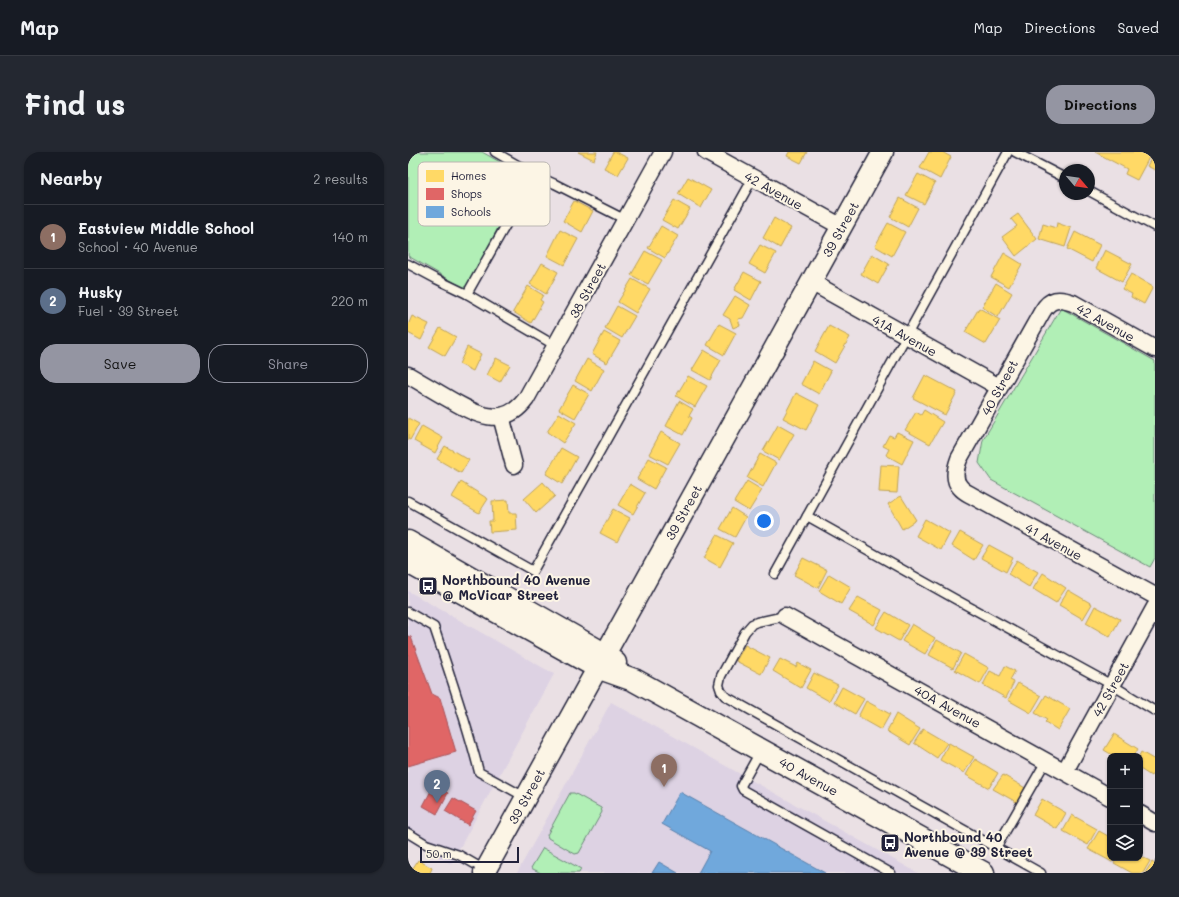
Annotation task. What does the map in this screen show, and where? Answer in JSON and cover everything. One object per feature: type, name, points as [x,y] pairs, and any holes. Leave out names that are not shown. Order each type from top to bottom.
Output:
[{"type":"main road","name":"40 Avenue","points":[[408,542],[601,661],[982,873]]},
{"type":"main road","name":"40 Avenue","points":[[408,562],[601,661]]},
{"type":"street","name":"38 Street","points":[[500,416],[513,412],[521,406],[526,399],[663,152]]},
{"type":"street","name":"42 Avenue","points":[[706,152],[842,227]]},
{"type":"street","name":"39 Street","points":[[484,871],[883,152]]},
{"type":"street","name":"41A Avenue","points":[[811,282],[999,387]]},
{"type":"street","name":"42 Avenue","points":[[1056,300],[1065,300],[1073,303],[1155,349]]},
{"type":"street","name":"40 Street","points":[[957,481],[956,467],[959,459],[1045,307],[1049,303],[1056,300]]},
{"type":"street","points":[[408,375],[476,413],[500,416],[514,465]]},
{"type":"street","name":"41 Avenue","points":[[957,481],[959,487],[971,495],[1155,596]]},
{"type":"street","name":"42 Street","points":[[1064,771],[1155,607]]},
{"type":"street","name":"40A Avenue","points":[[785,616],[1107,795]]},
{"type":"street","points":[[1143,816],[1155,822]]},
{"type":"lane","points":[[495,152],[512,162]]},
{"type":"lane","points":[[775,574],[1008,152]]},
{"type":"lane","points":[[1015,152],[1059,175]]},
{"type":"lane","points":[[408,501],[533,571],[753,178]]},
{"type":"lane","points":[[550,182],[626,220]]},
{"type":"lane","points":[[1095,194],[1155,227]]},
{"type":"lane","points":[[467,294],[505,226]]},
{"type":"lane","points":[[408,264],[467,294],[556,346]]},
{"type":"lane","points":[[808,516],[954,599],[1112,685],[1155,711]]},
{"type":"lane","points":[[408,612],[434,627],[470,737],[479,772],[525,797]]},
{"type":"lane","points":[[785,616],[756,622],[752,624],[745,632],[721,676],[719,686],[725,696],[1041,873]]},
{"type":"lane","points":[[761,750],[741,786],[743,790],[891,873]]},
{"type":"lane","points":[[996,848],[1046,761]]},
{"type":"lane","points":[[408,834],[426,844],[459,855],[484,871]]},
{"type":"shaded area","points":[[408,591],[554,674],[451,864],[408,840]]},
{"type":"shaded area","points":[[611,702],[918,873],[517,873]]},
{"type":"green space","points":[[408,152],[482,152],[500,162],[418,162],[418,226],[499,226],[466,289],[408,256]]},
{"type":"green space","points":[[1061,308],[1155,361],[1155,558],[1150,567],[991,480],[979,463],[983,440]]},
{"type":"green space","points":[[570,793],[574,793],[601,808],[602,812],[579,853],[575,854],[548,838],[547,835]]},
{"type":"green space","points":[[543,848],[581,869],[579,873],[541,873],[531,868]]},
{"type":"building: Homes","points":[[578,152],[597,152],[594,160]]},
{"type":"building: Homes","points":[[613,152],[628,158],[618,175],[604,168]]},
{"type":"building: Homes","points":[[789,152],[807,152],[801,163],[787,156]]},
{"type":"building: Homes","points":[[929,152],[942,152],[951,157],[940,179],[920,168]]},
{"type":"building: Homes","points":[[1095,152],[1152,152],[1137,180],[1125,174],[1127,169]]},
{"type":"building: Homes","points":[[1153,155],[1155,156],[1155,170],[1147,166]]},
{"type":"building: Homes","points":[[918,174],[935,183],[924,204],[906,195]]},
{"type":"building: Homes","points":[[688,177],[711,190],[701,208],[678,194]]},
{"type":"building: Homes","points":[[900,198],[918,208],[908,227],[890,217]]},
{"type":"building: Homes","points":[[674,200],[690,209],[678,229],[662,220]]},
{"type":"building: Homes","points":[[574,201],[593,211],[582,232],[563,221]]},
{"type":"building: Homes","points":[[1018,214],[1037,239],[1016,256],[1002,237],[1017,226],[1011,219]]},
{"type":"building: Homes","points":[[774,218],[791,228],[780,248],[763,238]]},
{"type":"building: Homes","points":[[888,223],[905,232],[892,256],[875,246]]},
{"type":"building: Homes","points":[[1057,223],[1071,228],[1065,247],[1039,239],[1043,224],[1056,228]]},
{"type":"building: Homes","points":[[661,226],[678,236],[665,258],[648,248]]},
{"type":"building: Homes","points":[[560,230],[578,239],[564,265],[547,256]]},
{"type":"building: Homes","points":[[1075,232],[1100,245],[1092,262],[1067,249]]},
{"type":"building: Homes","points":[[760,245],[776,253],[765,273],[749,264]]},
{"type":"building: Homes","points":[[1105,250],[1132,264],[1122,282],[1096,268]]},
{"type":"building: Homes","points":[[645,251],[662,260],[648,284],[631,275]]},
{"type":"building: Homes","points":[[1004,253],[1022,264],[1009,287],[991,277]]},
{"type":"building: Homes","points":[[872,254],[889,264],[878,284],[861,274]]},
{"type":"building: Homes","points":[[542,263],[558,272],[546,294],[530,284]]},
{"type":"building: Homes","points":[[744,272],[761,281],[751,300],[734,290]]},
{"type":"building: Homes","points":[[1131,274],[1153,287],[1144,304],[1131,297],[1132,294],[1122,289]]},
{"type":"building: Homes","points":[[632,279],[650,289],[636,313],[618,302]]},
{"type":"building: Homes","points":[[996,283],[1012,293],[998,317],[982,307]]},
{"type":"building: Homes","points":[[528,286],[543,295],[540,300],[543,302],[531,323],[513,312]]},
{"type":"building: Homes","points":[[735,296],[750,305],[743,318],[738,319],[740,325],[733,328],[730,319],[723,315]]},
{"type":"building: Homes","points":[[617,306],[635,316],[622,338],[605,328]]},
{"type":"building: Homes","points":[[979,308],[1000,320],[986,344],[965,332]]},
{"type":"building: Homes","points":[[412,316],[429,324],[421,340],[408,333],[408,325]]},
{"type":"building: Homes","points":[[719,324],[736,333],[724,355],[707,345]]},
{"type":"building: Homes","points":[[829,326],[850,337],[835,363],[815,351]]},
{"type":"building: Homes","points":[[440,328],[456,337],[445,356],[429,347]]},
{"type":"building: Homes","points":[[604,332],[620,341],[607,363],[592,354]]},
{"type":"building: Homes","points":[[467,347],[481,354],[473,371],[459,364]]},
{"type":"building: Homes","points":[[704,350],[721,360],[710,380],[692,370]]},
{"type":"building: Homes","points":[[496,358],[510,365],[500,382],[487,375]]},
{"type":"building: Homes","points":[[587,359],[604,369],[592,391],[575,381]]},
{"type":"building: Homes","points":[[813,361],[831,371],[819,394],[801,384]]},
{"type":"building: Homes","points":[[925,375],[957,392],[945,415],[913,398]]},
{"type":"building: Homes","points":[[688,376],[707,386],[695,407],[676,396]]},
{"type":"building: Homes","points":[[573,385],[589,394],[575,418],[559,409]]},
{"type":"building: Homes","points":[[796,393],[819,405],[806,430],[783,418]]},
{"type":"building: Homes","points":[[679,401],[693,409],[689,416],[692,418],[683,435],[666,426]]},
{"type":"building: Homes","points":[[924,410],[943,422],[930,444],[905,430],[916,412],[921,415]]},
{"type":"building: Homes","points":[[559,413],[576,423],[563,443],[547,432]]},
{"type":"building: Homes","points":[[408,418],[419,424],[410,440],[408,439]]},
{"type":"building: Homes","points":[[778,425],[794,434],[779,460],[763,451]]},
{"type":"building: Homes","points":[[422,426],[443,438],[435,453],[414,441]]},
{"type":"building: Homes","points":[[661,432],[680,443],[668,464],[649,454]]},
{"type":"building: Homes","points":[[897,432],[914,440],[902,464],[886,455],[889,449],[883,446],[889,435],[894,437]]},
{"type":"building: Homes","points":[[445,446],[469,460],[461,473],[437,459]]},
{"type":"building: Homes","points":[[561,448],[577,457],[562,484],[546,474]]},
{"type":"building: Homes","points":[[760,454],[776,463],[763,487],[747,478]]},
{"type":"building: Homes","points":[[649,458],[666,467],[654,489],[637,479]]},
{"type":"building: Homes","points":[[881,465],[899,466],[897,493],[879,492]]},
{"type":"building: Homes","points":[[747,481],[762,490],[749,511],[734,502]]},
{"type":"building: Homes","points":[[461,482],[488,499],[479,513],[452,497]]},
{"type":"building: Homes","points":[[543,482],[555,496],[536,513],[524,499]]},
{"type":"building: Homes","points":[[630,484],[645,493],[633,514],[618,505]]},
{"type":"building: Homes","points":[[901,496],[916,520],[902,529],[888,504]]},
{"type":"building: Homes","points":[[508,500],[509,513],[516,513],[517,530],[490,532],[489,521],[493,521],[492,501]]},
{"type":"building: Homes","points":[[732,508],[746,517],[735,537],[720,529]]},
{"type":"building: Homes","points":[[613,509],[630,518],[617,542],[600,533]]},
{"type":"building: Homes","points":[[925,519],[950,533],[941,550],[916,536]]},
{"type":"building: Homes","points":[[960,532],[983,545],[974,560],[952,546]]},
{"type":"building: Homes","points":[[717,535],[733,543],[720,567],[704,558]]},
{"type":"building: Homes","points":[[989,545],[1013,558],[1006,572],[981,558]]},
{"type":"building: Homes","points":[[803,558],[827,570],[818,588],[794,575]]},
{"type":"building: Homes","points":[[1017,560],[1038,572],[1029,587],[1008,574]]},
{"type":"building: Homes","points":[[1043,573],[1066,588],[1056,603],[1033,589]]},
{"type":"building: Homes","points":[[829,574],[851,587],[841,604],[819,591]]},
{"type":"building: Homes","points":[[1068,590],[1092,604],[1083,619],[1059,605]]},
{"type":"building: Homes","points":[[858,597],[882,610],[874,625],[849,611]]},
{"type":"building: Homes","points":[[1095,606],[1120,619],[1110,637],[1086,623]]},
{"type":"building: Homes","points":[[886,612],[908,625],[899,641],[876,628]]},
{"type":"building: Homes","points":[[912,624],[935,638],[925,654],[902,641]]},
{"type":"building: Homes","points":[[937,640],[961,653],[953,668],[929,655]]},
{"type":"building: Homes","points":[[745,645],[770,658],[761,674],[736,661]]},
{"type":"building: Homes","points":[[964,654],[989,668],[980,684],[955,670]]},
{"type":"building: Homes","points":[[780,659],[796,667],[798,663],[811,670],[801,688],[773,671]]},
{"type":"building: Homes","points":[[1005,666],[1015,671],[1010,680],[1014,682],[1006,698],[983,685],[990,671],[1000,676]]},
{"type":"building: Homes","points":[[814,673],[838,685],[829,701],[806,688]]},
{"type":"building: Homes","points":[[1018,683],[1041,696],[1031,713],[1008,700]]},
{"type":"building: Homes","points":[[842,687],[864,699],[855,714],[834,702]]},
{"type":"building: Homes","points":[[1046,695],[1070,709],[1058,730],[1045,722],[1047,720],[1035,713]]},
{"type":"building: Homes","points":[[866,701],[890,714],[881,730],[858,717]]},
{"type":"building: Homes","points":[[896,714],[920,729],[910,745],[887,731]]},
{"type":"building: Homes","points":[[923,729],[947,743],[937,758],[914,743]]},
{"type":"building: Homes","points":[[1114,734],[1138,749],[1136,753],[1109,753],[1104,750]]},
{"type":"building: Homes","points":[[949,743],[974,757],[964,773],[940,760]]},
{"type":"building: Homes","points":[[1143,753],[1155,760],[1155,770],[1151,776],[1143,771]]},
{"type":"building: Homes","points":[[975,759],[998,773],[989,788],[966,775]]},
{"type":"building: Homes","points":[[1003,775],[1027,789],[1018,803],[993,789]]},
{"type":"building: Homes","points":[[1042,799],[1066,813],[1057,829],[1033,815]]},
{"type":"building: Homes","points":[[1072,815],[1097,829],[1088,845],[1063,831]]},
{"type":"building: Homes","points":[[1099,831],[1107,835],[1107,859],[1088,849]]},
{"type":"building: Homes","points":[[1143,858],[1150,861],[1143,873],[1132,873],[1114,863],[1115,861],[1143,861]]},
{"type":"building: Homes","points":[[418,860],[432,868],[430,873],[410,873]]},
{"type":"building: Homes","points":[[1152,862],[1155,864],[1155,873],[1145,873]]},
{"type":"building: Shops","points":[[408,636],[411,637],[432,694],[440,698],[456,752],[408,766]]},
{"type":"building: Shops","points":[[434,785],[448,793],[437,814],[423,806]]},
{"type":"building: Shops","points":[[453,798],[476,811],[468,825],[445,811]]},
{"type":"building: Schools","points":[[680,792],[825,873],[698,873],[710,851],[662,824]]},
{"type":"building: Schools","points":[[659,862],[678,873],[652,873]]},
{"type":"place","name":"Northbound 40 Avenue @ McVicar Street","points":[[428,586]]},
{"type":"place","name":"Eastview Middle School","points":[[664,787]]},
{"type":"place","name":"Husky","points":[[437,803]]},
{"type":"place","name":"Northbound 40 Avenue @ 39 Street","points":[[890,843]]}]
